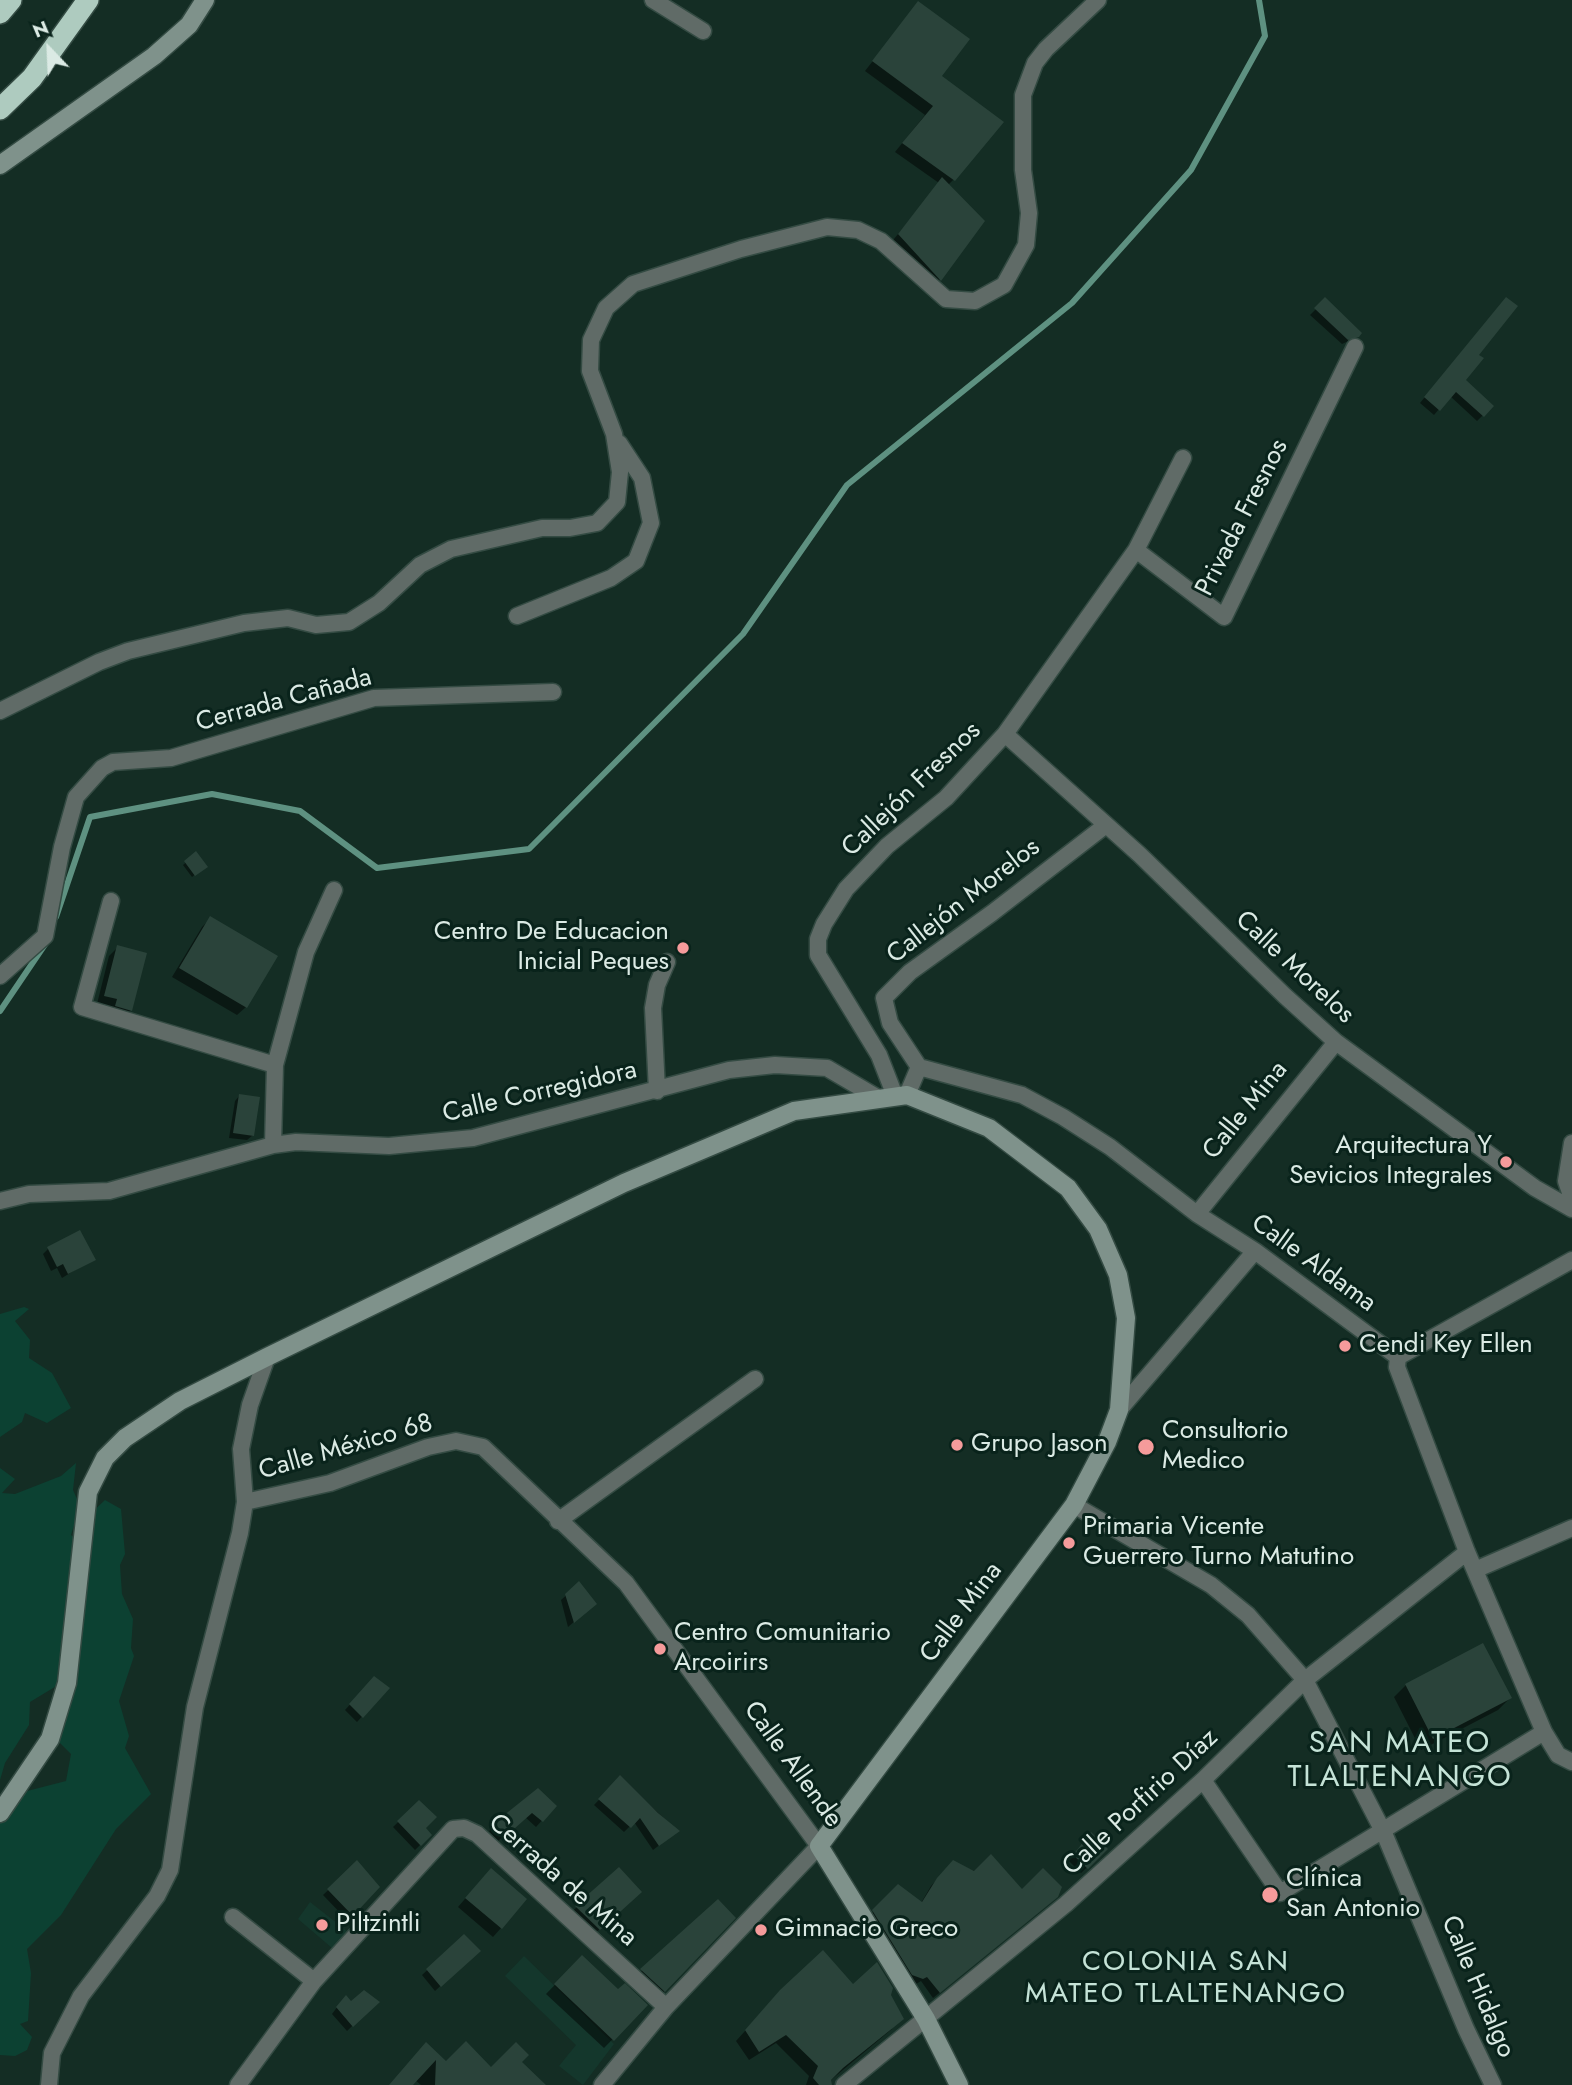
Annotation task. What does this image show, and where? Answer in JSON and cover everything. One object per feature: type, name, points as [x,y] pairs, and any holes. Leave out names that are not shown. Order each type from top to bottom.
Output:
[{"type":"highway","points":[[0,13],[11,0]]},
{"type":"highway","points":[[0,109],[32,78],[88,0]]},
{"type":"street","points":[[0,165],[154,56],[188,25],[205,0]]},
{"type":"street","points":[[653,0],[703,31]]},
{"type":"street","points":[[517,616],[611,578],[636,561],[651,523],[642,478],[614,434],[590,371],[592,340],[606,308],[634,284],[741,249],[827,227],[858,230],[881,241],[946,299],[975,301],[1004,285],[1026,246],[1029,213],[1023,170],[1023,95],[1035,63],[1046,49],[1098,0]]},
{"type":"street","name":"Privada Fresnos","points":[[1136,550],[1224,617],[1355,347]]},
{"type":"street","points":[[0,711],[99,662],[128,651],[244,624],[288,618],[316,625],[349,622],[379,603],[420,565],[452,549],[542,528],[570,528],[597,523],[617,502],[620,472],[614,434]]},
{"type":"street","name":"Callejón Fresnos","points":[[893,1096],[879,1055],[818,955],[818,939],[846,889],[887,846],[946,798],[1005,734],[1136,550],[1183,458]]},
{"type":"street","name":"Cerrada Cañada","points":[[0,976],[45,936],[62,847],[76,797],[102,768],[113,762],[170,758],[374,698],[553,692]]},
{"type":"street","name":"Calle Morelos","points":[[1005,734],[1106,825],[1336,1042],[1535,1188],[1572,1209]]},
{"type":"street","name":"Callejón Morelos","points":[[919,1067],[890,1023],[884,998],[910,972],[1106,825]]},
{"type":"street","points":[[272,1145],[275,1065],[306,952],[334,890]]},
{"type":"street","points":[[111,901],[82,1007],[275,1065]]},
{"type":"street","points":[[657,1091],[653,1007],[657,985],[667,962]]},
{"type":"street","name":"Calle Mina","points":[[1197,1214],[1336,1042]]},
{"type":"street","name":"Calle Corregidora","points":[[0,1201],[29,1194],[109,1191],[272,1145],[296,1142],[389,1146],[473,1138],[729,1070],[775,1065],[827,1068],[893,1096]]},
{"type":"street","points":[[893,1096],[919,1067]]},
{"type":"street","name":"Calle Aldama","points":[[919,1067],[1022,1096],[1110,1147],[1197,1214],[1255,1251],[1398,1357]]},
{"type":"street","points":[[0,1813],[50,1739],[64,1694],[88,1492],[105,1458],[125,1438],[180,1401],[267,1357],[624,1183],[794,1111],[893,1096],[989,1128],[1068,1188],[1098,1229],[1118,1275],[1126,1318],[1119,1410]]},
{"type":"street","points":[[1572,1143],[1566,1181],[1572,1198]]},
{"type":"street","name":"Calle Mina","points":[[602,2085],[666,2007],[819,1846],[1074,1506],[1107,1442],[1119,1410],[1255,1251]]},
{"type":"street","points":[[1572,1260],[1398,1357],[1397,1367],[1467,1552],[1544,1732],[1558,1755],[1572,1762]]},
{"type":"street","name":"Calle México 68","points":[[267,1357],[250,1405],[241,1449],[245,1502],[330,1483],[428,1447],[456,1441],[483,1447]]},
{"type":"street","points":[[558,1521],[755,1379]]},
{"type":"street","name":"Calle Allende","points":[[483,1447],[626,1583],[819,1846],[926,2019],[959,2085]]},
{"type":"street","points":[[49,2085],[52,2053],[80,1996],[157,1896],[170,1870],[195,1707],[240,1533],[245,1502]]},
{"type":"street","name":"Calle Hidalgo","points":[[1074,1506],[1211,1585],[1248,1615],[1305,1680],[1384,1833],[1466,2029],[1493,2085]]},
{"type":"street","points":[[1475,1570],[1572,1528]]},
{"type":"street","name":"Calle Porfirio Díaz","points":[[844,2085],[1066,1904],[1203,1780],[1305,1680],[1467,1552]]},
{"type":"street","points":[[1203,1780],[1280,1893],[1384,1833],[1544,1732]]},
{"type":"street","name":"Cerrada de Mina","points":[[238,2085],[314,1981],[445,1835],[464,1828],[477,1834],[666,2007]]},
{"type":"street","points":[[233,1917],[314,1981]]},
{"type":"shaded area","points":[[24,1307],[29,1309],[15,1321],[30,1340],[29,1358],[52,1373],[71,1408],[47,1423],[25,1413],[22,1422],[0,1437],[0,1314]]},
{"type":"shaded area","points":[[76,1463],[73,1490],[80,1506],[71,1535],[83,1545],[85,1519],[105,1500],[121,1509],[125,1554],[120,1565],[122,1594],[133,1619],[131,1648],[134,1656],[119,1701],[129,1736],[125,1748],[151,1794],[116,1829],[61,1915],[27,1949],[31,1973],[28,2021],[20,2024],[32,2037],[27,2050],[15,2056],[0,2055],[0,1798],[66,1781],[71,1754],[55,1738],[63,1682],[30,1702],[29,1725],[5,1763],[0,1780],[0,1468],[15,1479],[2,1493],[15,1494],[61,1476]]},
{"type":"shaded area","name":"Piltzintli","points":[[310,1902],[347,1931],[332,1948],[298,1919]]},
{"type":"shaded area","points":[[524,1956],[614,2044],[583,2085],[559,2066],[576,2045],[505,1976]]},
{"type":"building","points":[[918,1],[970,39],[942,76],[1004,122],[955,181],[902,143],[933,106],[872,61]]},
{"type":"building","points":[[942,177],[985,221],[941,281],[898,234]]},
{"type":"building","points":[[1325,297],[1362,333],[1359,337],[1348,340],[1314,308]]},
{"type":"building","points":[[1506,297],[1518,306],[1479,355],[1484,358],[1466,380],[1494,406],[1484,417],[1456,392],[1440,411],[1424,397]]},
{"type":"building","points":[[196,851],[208,867],[195,876],[184,861]]},
{"type":"building","points":[[210,916],[278,956],[247,1008],[179,968]]},
{"type":"building","points":[[117,945],[147,953],[132,1011],[115,1006],[117,999],[104,996]]},
{"type":"building","points":[[239,1094],[260,1097],[254,1136],[233,1133]]},
{"type":"building","points":[[80,1230],[96,1260],[68,1274],[63,1264],[57,1267],[47,1247]]},
{"type":"building","points":[[579,1581],[597,1604],[574,1623],[565,1594]]},
{"type":"building","points":[[1483,1643],[1512,1698],[1433,1739],[1405,1684]]},
{"type":"building","points":[[374,1676],[390,1688],[363,1718],[349,1704]]},
{"type":"building","points":[[620,1775],[680,1831],[659,1846],[640,1818],[631,1828],[598,1799]]},
{"type":"building","points":[[538,1788],[557,1806],[543,1822],[532,1813],[505,1837],[493,1824]]},
{"type":"building","points":[[419,1800],[437,1817],[426,1828],[432,1835],[421,1846],[397,1821]]},
{"type":"building","points":[[1091,1832],[1108,1849],[1088,1869],[1073,1855]]},
{"type":"building","points":[[991,1854],[1022,1889],[1043,1868],[1062,1887],[1058,1897],[940,1993],[927,1977],[923,1979],[912,1975],[872,1910],[898,1884],[922,1902],[937,1878],[953,1860],[974,1871]]},
{"type":"building","points":[[357,1860],[380,1887],[353,1916],[327,1889]]},
{"type":"building","points":[[619,1867],[642,1892],[600,1930],[575,1906]]},
{"type":"building","points":[[491,1868],[527,1899],[502,1929],[465,1898]]},
{"type":"building","points":[[718,1899],[736,1918],[665,1992],[640,1969]]},
{"type":"building","points":[[464,1934],[481,1951],[441,1987],[426,1969]]},
{"type":"building","points":[[823,1950],[853,1984],[877,1962],[893,1988],[891,1995],[904,2019],[843,2068],[831,2080],[832,2085],[819,2085],[813,2078],[818,2066],[786,2035],[759,2052],[745,2030],[780,1990]]},
{"type":"building","points":[[582,1955],[618,1989],[625,1983],[648,2005],[614,2041],[554,1984]]},
{"type":"building","points":[[364,1990],[380,2002],[353,2027],[336,2007],[346,1995],[351,2001]]},
{"type":"building","points":[[466,2041],[491,2067],[516,2042],[529,2055],[522,2062],[546,2085],[435,2085],[436,2060],[413,2085],[389,2085],[426,2042],[446,2061]]},
{"type":"waterway","points":[[56,917],[90,817],[212,794],[300,811],[377,868],[529,849],[743,634],[847,485],[1072,303],[1191,170],[1265,36],[1259,0]]},
{"type":"waterway","points":[[0,1011],[46,943]]},
{"type":"place","name":"Centro De Educacion Inicial Peques","points":[[683,948]]},
{"type":"place","name":"Arquitectura Y Sevicios Integrales","points":[[1506,1162]]},
{"type":"place","name":"Cendi Key Ellen","points":[[1345,1346]]},
{"type":"place","name":"Grupo Jason","points":[[957,1445]]},
{"type":"place","name":"Consultorio Medico","points":[[1146,1447]]},
{"type":"place","name":"Primaria Vicente Guerrero Turno Matutino","points":[[1069,1543]]},
{"type":"place","name":"Centro Comunitario Arcoirirs","points":[[660,1649]]},
{"type":"place","name":"Clínica San Antonio","points":[[1270,1895]]},
{"type":"place","name":"Piltzintli","points":[[322,1925]]},
{"type":"place","name":"Gimnacio Greco","points":[[761,1930]]},
{"type":"district","name":"SAN MATEO TLALTENANGO","points":[[1400,1762]]},
{"type":"district","name":"COLONIA SAN MATEO TLALTENANGO","points":[[1186,1979]]}]
